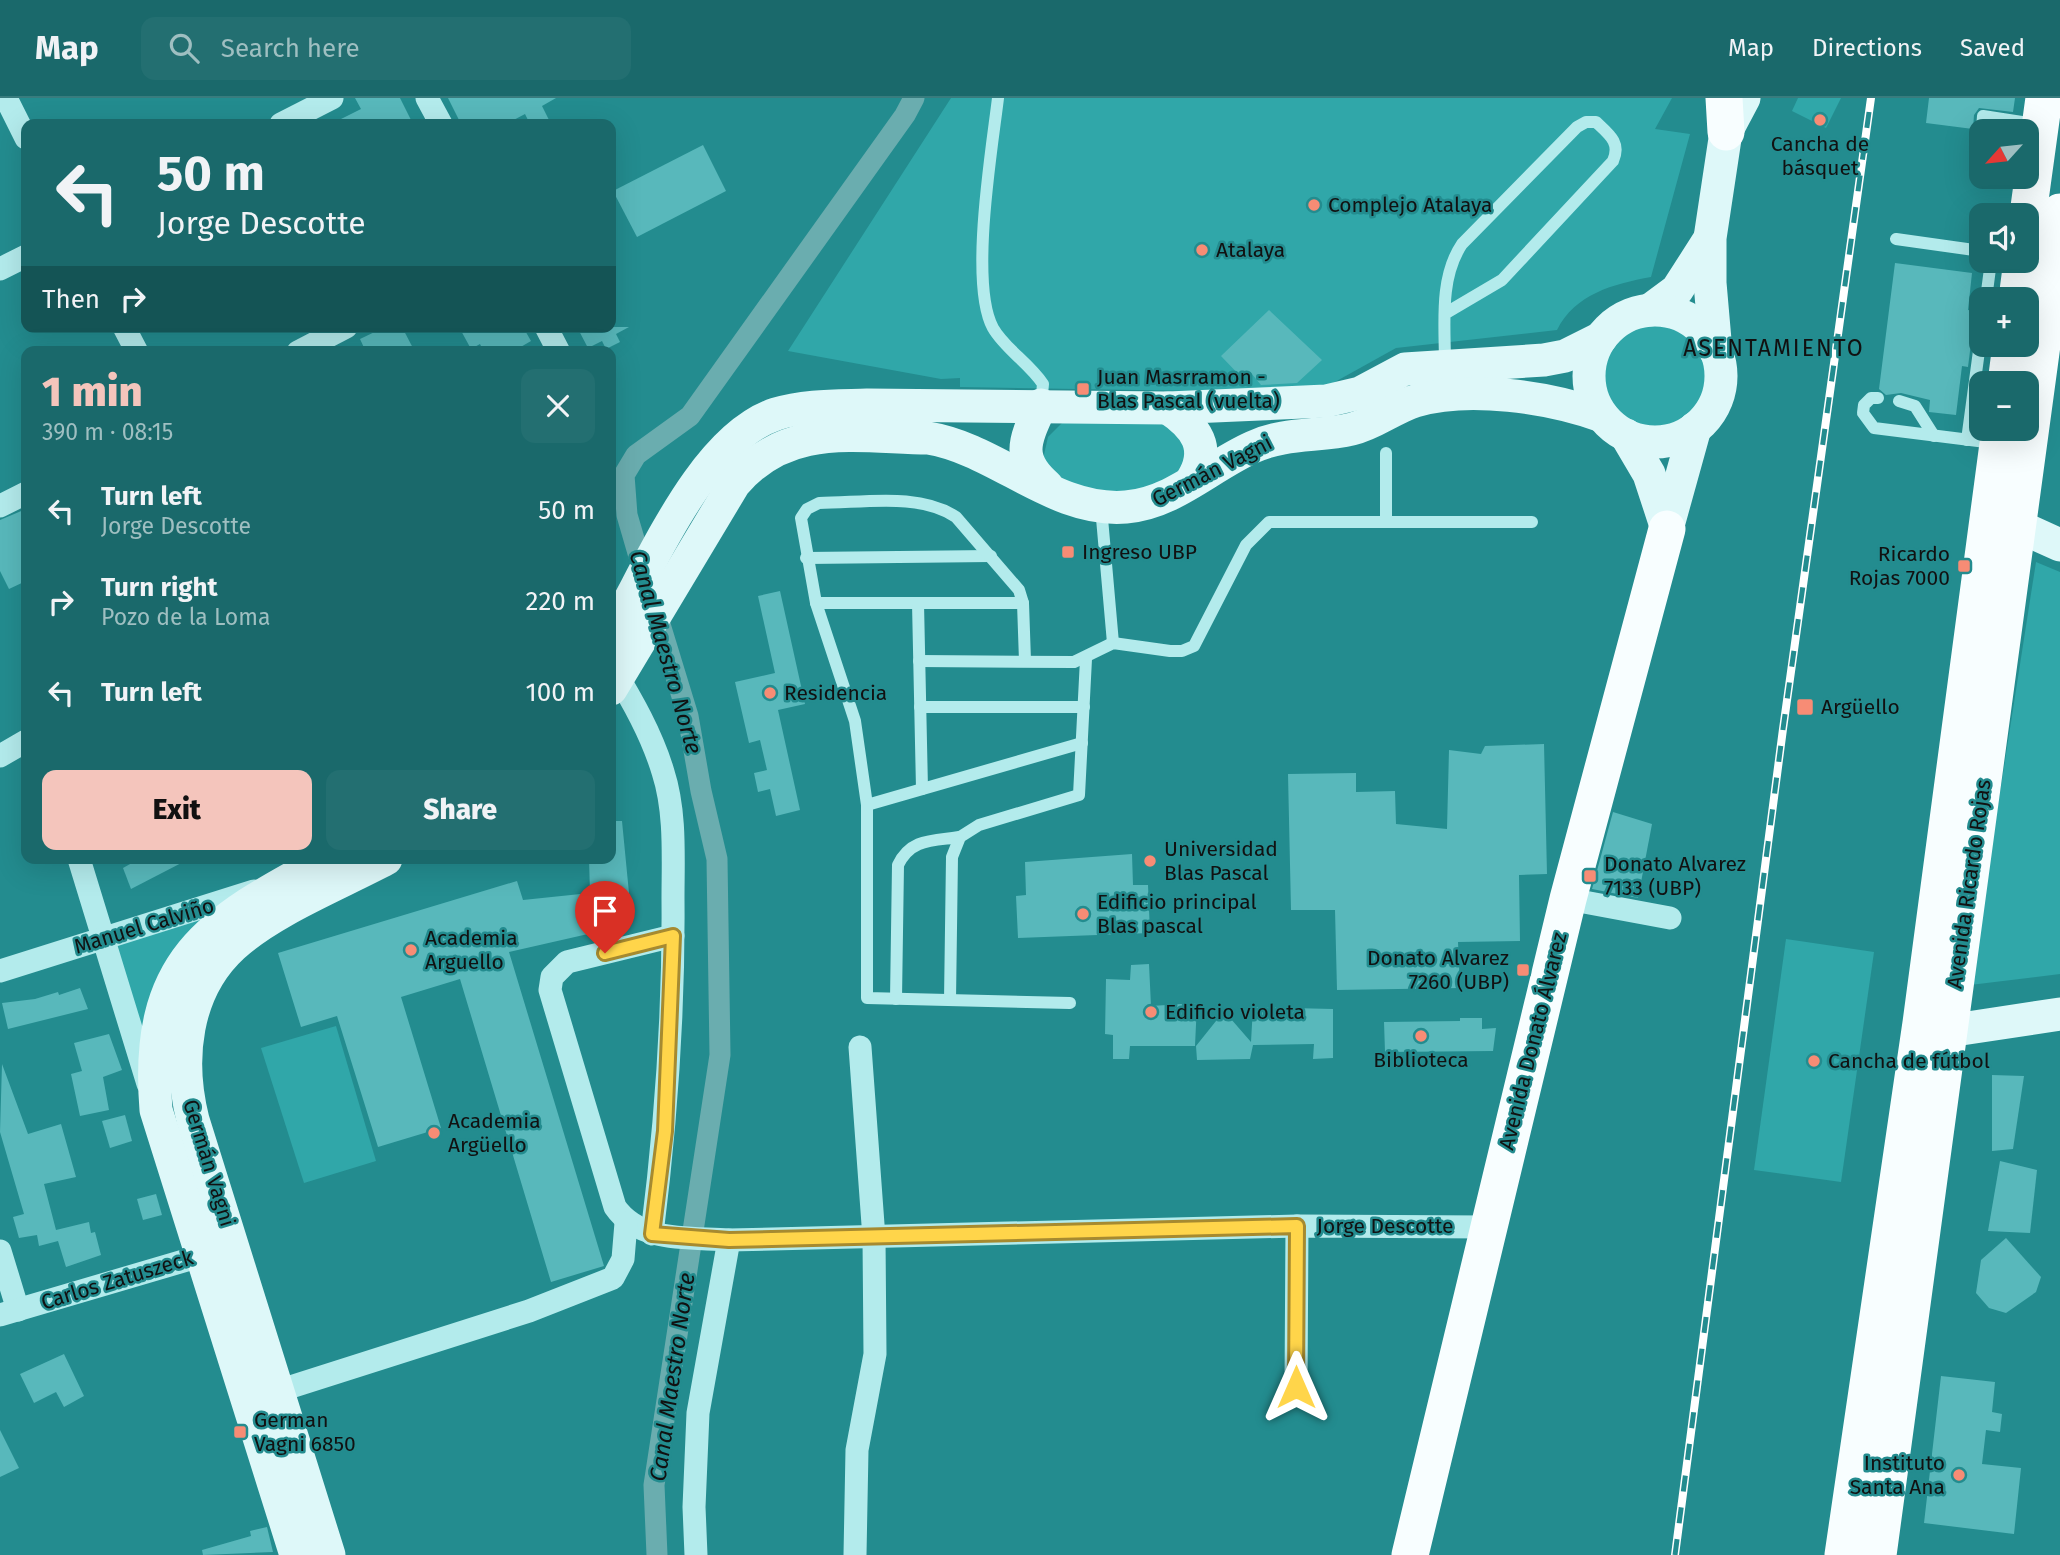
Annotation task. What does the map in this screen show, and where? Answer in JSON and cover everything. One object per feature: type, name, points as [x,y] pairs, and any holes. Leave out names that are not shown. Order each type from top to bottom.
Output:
[{"type":"main road","points":[[1614,426],[1645,442],[1666,441],[1695,428],[1717,399],[1720,375],[1710,282],[1710,238],[1725,115],[1744,98]]},
{"type":"main road","name":"Avenida Ricardo Rojas","points":[[1843,1555],[2018,526],[2060,212]]},
{"type":"main road","points":[[1667,529],[1649,474],[1592,397],[1589,378],[1591,360],[1601,338],[1623,319],[1650,310],[1677,290],[1710,238]]},
{"type":"main road","points":[[1650,310],[1665,311],[1692,322],[1703,331],[1716,352]]},
{"type":"main road","name":"Germán Vagni","points":[[626,626],[661,545],[702,475],[722,449],[738,434],[774,415],[817,407],[867,405],[1168,408],[1344,399],[1405,369],[1544,360],[1565,356],[1601,338]]},
{"type":"main road","name":"Germán Vagni","points":[[626,626],[681,570],[722,501],[746,470],[762,457],[798,439],[928,438],[947,441],[991,458],[1071,500],[1101,507],[1147,505],[1172,495],[1192,480],[1265,442],[1283,436],[1354,429],[1411,402],[1431,397],[1535,397],[1566,403],[1614,426]]},
{"type":"main road","points":[[1041,405],[1028,434],[1024,453],[1036,476],[1053,490]]},
{"type":"main road","points":[[1168,408],[1192,426],[1200,444],[1200,463],[1192,480]]},
{"type":"main road","name":"Avenida Donato Álvarez","points":[[1409,1555],[1568,899],[1695,428]]},
{"type":"main road","name":"Avenida Ricardo Rojas","points":[[1878,1555],[1992,441]]},
{"type":"main road","points":[[2006,441],[2011,443],[2004,504],[2008,515],[2018,526],[2060,544]]},
{"type":"main road","points":[[616,665],[626,626]]},
{"type":"main road","name":"Germán Vagni","points":[[296,1555],[156,1110],[153,1049],[160,1017],[177,973],[218,924],[257,895],[317,864]]},
{"type":"main road","name":"Germán Vagni","points":[[329,1555],[187,1094],[185,1048],[190,1017],[216,966],[231,948],[261,925],[377,864]]},
{"type":"main road","points":[[1934,1027],[2060,1014]]},
{"type":"street","points":[[6,98],[21,128]]},
{"type":"street","points":[[291,119],[332,98]]},
{"type":"street","points":[[427,98],[438,119]]},
{"type":"street","points":[[0,269],[21,258]]},
{"type":"street","points":[[310,346],[334,333]]},
{"type":"street","points":[[0,506],[21,496]]},
{"type":"street","points":[[616,682],[647,730],[664,774],[672,824],[673,936],[660,1235],[626,1223],[615,1207],[550,990],[552,977],[567,962],[673,936]]},
{"type":"street","points":[[0,756],[21,744]]},
{"type":"street","points":[[80,864],[156,1110]]},
{"type":"street","name":"Manuel Calviño","points":[[0,971],[287,880]]},
{"type":"street","points":[[1568,899],[1671,918]]},
{"type":"street","points":[[855,1555],[857,1450],[875,1354],[874,1238],[860,1047]]},
{"type":"street","points":[[278,1391],[530,1311],[613,1278],[623,1259],[626,1223]]},
{"type":"street","points":[[1296,1387],[1297,1226]]},
{"type":"street","name":"Jorge Descotte","points":[[660,1235],[719,1239],[874,1238],[1297,1226],[1488,1227]]},
{"type":"street","points":[[696,1555],[694,1507],[698,1413],[719,1239]]},
{"type":"street","name":"Carlos Zatuszeck","points":[[9,1313],[234,1247]]},
{"type":"street","points":[[0,1251],[9,1313]]},
{"type":"lane","points":[[998,98],[985,189],[983,244],[986,307],[994,329],[1043,384],[1041,405]]},
{"type":"lane","points":[[1445,366],[1446,313],[1450,262],[1462,244],[1577,127],[1586,122],[1597,122],[1615,141],[1617,151],[1613,162],[1502,279],[1446,313]]},
{"type":"lane","points":[[1896,239],[1969,249]]},
{"type":"lane","points":[[1878,398],[1871,398],[1864,405],[1863,413],[1874,428],[1934,436],[1969,435]]},
{"type":"lane","points":[[1899,401],[1915,406],[1934,436]]},
{"type":"lane","points":[[1386,453],[1386,522]]},
{"type":"lane","points":[[1024,661],[1023,603],[1010,576],[956,517],[943,508],[925,502],[819,503],[807,509],[801,518],[806,558],[816,603],[855,721],[867,805],[867,998],[1070,1003]]},
{"type":"lane","points":[[1101,507],[1113,643]]},
{"type":"lane","points":[[919,660],[1074,662],[1086,659],[1113,643],[1182,651],[1194,646],[1246,545],[1269,522],[1531,522]]},
{"type":"lane","points":[[806,558],[991,556]]},
{"type":"lane","points":[[816,603],[1023,603]]},
{"type":"lane","points":[[918,603],[922,789]]},
{"type":"lane","points":[[896,999],[898,865],[905,851],[916,842],[960,837],[979,825],[1079,795],[1086,659]]},
{"type":"lane","points":[[920,707],[1084,707]]},
{"type":"lane","points":[[867,805],[1082,743]]},
{"type":"lane","points":[[950,1000],[952,857],[960,837]]},
{"type":"shaded area","name":"Complejo Atalaya","points":[[951,98],[1672,98],[1655,129],[1690,134],[1651,277],[1609,287],[1585,299],[1574,308],[1557,330],[1396,348],[1315,393],[960,387],[960,378],[941,379],[788,351]]},
{"type":"shaded area","name":"Cancha de básquet","points":[[1798,98],[1841,98],[1826,128],[1792,111]]},
{"type":"shaded area","points":[[1656,319],[1678,324],[1696,336],[1708,354],[1713,376],[1708,398],[1696,416],[1678,428],[1656,433],[1634,428],[1616,416],[1604,398],[1599,376],[1604,354],[1616,336],[1634,324]]},
{"type":"shaded area","points":[[1164,416],[1194,462],[1155,494],[1068,491],[1043,459],[1048,437],[1067,418]]},
{"type":"shaded area","points":[[2036,562],[2060,572],[2060,974],[1970,985]]},
{"type":"shaded area","points":[[232,904],[144,1053],[111,945]]},
{"type":"shaded area","name":"Cancha de fútbol","points":[[1786,939],[1874,952],[1841,1182],[1754,1170]]},
{"type":"shaded area","points":[[336,1026],[376,1161],[304,1183],[261,1048]]},
{"type":"building","points":[[355,98],[400,98],[410,119],[341,119],[361,109]]},
{"type":"building","points":[[448,98],[556,98],[542,106],[548,119],[528,119],[525,114],[516,119],[458,119]]},
{"type":"building","points":[[1929,98],[2015,98],[2013,112],[1979,108],[1974,119],[1969,119],[1969,128],[1926,123]]},
{"type":"building","points":[[703,145],[726,191],[637,237],[616,197],[616,189]]},
{"type":"building","points":[[1895,263],[1972,273],[1968,310],[1969,357],[1968,367],[1962,366],[1956,415],[1929,412],[1930,400],[1901,393],[1886,395],[1879,389]]},
{"type":"building","points":[[1269,310],[1322,360],[1297,383],[1261,385],[1251,373],[1244,380],[1221,356]]},
{"type":"building","points":[[616,327],[629,327],[616,334],[620,342],[612,346],[604,346],[602,341],[587,346],[580,333],[616,333]]},
{"type":"building","points":[[372,333],[405,333],[412,346],[363,346],[360,339]]},
{"type":"building","points":[[462,333],[526,333],[531,341],[522,346],[469,346]]},
{"type":"building","points":[[21,511],[21,583],[9,589],[0,571],[0,520]]},
{"type":"building","name":"Residencia","points":[[780,591],[805,704],[778,710],[800,810],[776,816],[770,789],[758,792],[754,773],[767,770],[760,740],[749,743],[735,682],[775,673],[758,596]]},
{"type":"building","points":[[1544,744],[1547,874],[1519,875],[1520,941],[1458,942],[1460,988],[1337,990],[1335,910],[1291,910],[1288,774],[1356,773],[1356,792],[1395,791],[1396,824],[1447,829],[1449,750],[1481,754],[1485,746]]},
{"type":"building","points":[[1613,812],[1652,824],[1638,898],[1592,889]]},
{"type":"building","points":[[616,821],[622,821],[632,924],[509,952],[604,1266],[551,1282],[460,979],[401,997],[441,1128],[378,1147],[337,1016],[301,1027],[278,953],[517,881],[523,900],[590,893],[589,864],[616,864]]},
{"type":"building","name":"Edificio principal Blas pascal","points":[[1132,854],[1133,885],[1148,885],[1150,933],[1018,938],[1016,896],[1026,895],[1025,862]]},
{"type":"building","points":[[130,864],[179,864],[131,889],[123,868]]},
{"type":"building","points":[[1149,964],[1151,1006],[1197,1003],[1195,1046],[1130,1046],[1129,1059],[1113,1059],[1113,1035],[1105,1034],[1106,979],[1130,980],[1131,965]]},
{"type":"building","points":[[80,988],[88,1009],[8,1029],[2,1003],[35,999],[58,992],[59,995]]},
{"type":"building","points":[[1253,1007],[1333,1009],[1333,1058],[1313,1059],[1314,1044],[1253,1045],[1250,1059],[1197,1060],[1196,1046],[1224,1011],[1251,1042]]},
{"type":"building","name":"Biblioteca","points":[[1460,1018],[1482,1018],[1482,1029],[1496,1028],[1493,1051],[1385,1052],[1384,1022],[1460,1021]]},
{"type":"building","points":[[109,1034],[122,1070],[103,1077],[109,1110],[80,1116],[71,1074],[82,1071],[74,1043]]},
{"type":"building","points":[[2,1064],[28,1134],[61,1124],[76,1177],[44,1184],[56,1230],[89,1222],[91,1233],[95,1232],[101,1255],[66,1267],[58,1241],[39,1246],[37,1235],[19,1238],[13,1217],[24,1214],[0,1132]]},
{"type":"building","points":[[1992,1075],[2024,1076],[2013,1149],[1992,1151]]},
{"type":"building","points":[[125,1115],[132,1141],[110,1148],[102,1121]]},
{"type":"building","points":[[2000,1161],[2037,1170],[2030,1233],[1988,1231]]},
{"type":"building","points":[[156,1194],[162,1215],[143,1220],[137,1199]]},
{"type":"building","points":[[2006,1238],[2041,1277],[2036,1292],[2006,1313],[1989,1308],[1976,1293],[1981,1260]]},
{"type":"building","points":[[64,1354],[84,1396],[64,1407],[56,1392],[34,1403],[20,1374]]},
{"type":"building","points":[[1941,1376],[1995,1382],[1992,1412],[2002,1414],[2000,1432],[1986,1430],[1982,1464],[2021,1468],[2014,1534],[1924,1523]]},
{"type":"building","points":[[0,1430],[19,1468],[0,1477]]},
{"type":"building","points":[[267,1527],[273,1552],[203,1555],[202,1550],[251,1536],[250,1531]]},
{"type":"waterway","name":"Canal Maestro Norte","points":[[645,577],[627,515],[624,475],[636,455],[690,416],[905,115],[914,98]]},
{"type":"waterway","name":"Canal Maestro Norte","points":[[655,608],[688,716],[701,791],[717,859],[720,1055],[654,1485],[657,1555]]},
{"type":"railway","points":[[1675,1555],[1783,729],[1871,98]]},
{"type":"place","name":"Cancha de básquet","points":[[1820,120]]},
{"type":"place","name":"Complejo Atalaya","points":[[1314,205]]},
{"type":"place","name":"Atalaya","points":[[1202,250]]},
{"type":"place","name":"Juan Masrramon - Blas Pascal (vuelta)","points":[[1083,389]]},
{"type":"place","name":"Ingreso UBP","points":[[1068,552]]},
{"type":"place","name":"Ricardo Rojas 7000","points":[[1964,566]]},
{"type":"place","name":"Residencia","points":[[770,693]]},
{"type":"place","name":"Argüello","points":[[1805,707]]},
{"type":"place","name":"Universidad Blas Pascal","points":[[1150,861]]},
{"type":"place","name":"Donato Alvarez 7133 (UBP)","points":[[1590,876]]},
{"type":"place","name":"Edificio principal Blas pascal","points":[[1083,914]]},
{"type":"place","name":"Academia Arguello","points":[[411,950]]},
{"type":"place","name":"Donato Alvarez 7260 (UBP)","points":[[1523,970]]},
{"type":"place","name":"Edificio violeta","points":[[1151,1012]]},
{"type":"place","name":"Biblioteca","points":[[1421,1036]]},
{"type":"place","name":"Cancha de fútbol","points":[[1814,1061]]},
{"type":"place","name":"Academia Argüello","points":[[434,1133]]},
{"type":"place","name":"German Vagni 6850","points":[[240,1432]]},
{"type":"place","name":"Instituto Santa Ana","points":[[1959,1475]]},
{"type":"district","name":"ASENTAMIENTO","points":[[1774,348]]},
{"type":"route","points":[[605,953],[673,936],[665,1131],[652,1234],[729,1240],[1297,1226],[1296,1387]]}]
